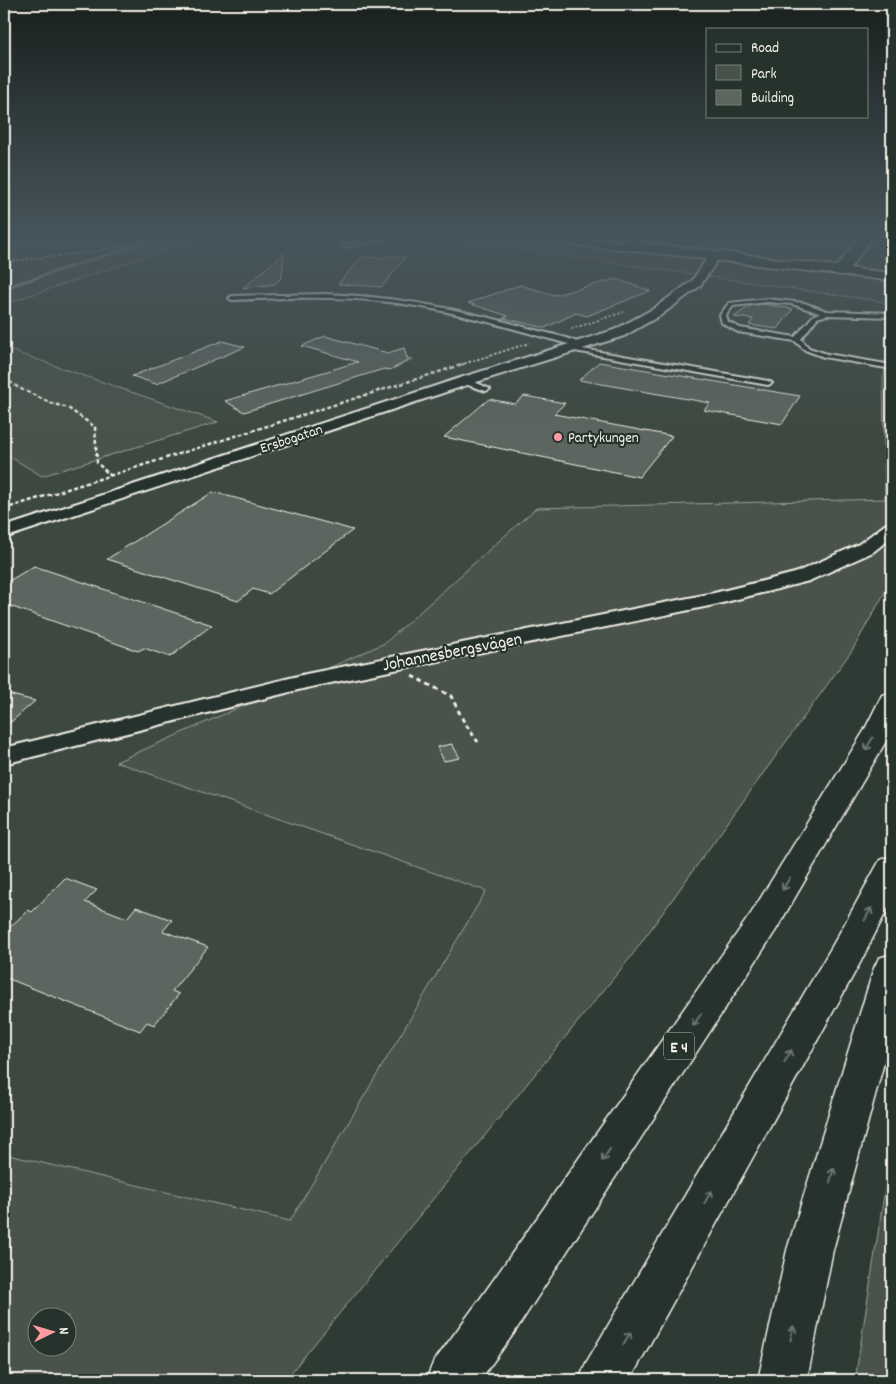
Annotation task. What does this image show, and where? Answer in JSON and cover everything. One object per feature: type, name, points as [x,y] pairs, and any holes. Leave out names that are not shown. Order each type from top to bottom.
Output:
[{"type":"main road","name":"E 4","points":[[450,1380],[497,1316],[764,921],[878,731],[892,702]]},
{"type":"main road","points":[[603,1380],[847,953],[892,868]]},
{"type":"main road","points":[[782,1380],[810,1250],[892,968]]},
{"type":"street","name":"Ersbogatan","points":[[4,533],[465,381],[619,333],[657,312],[670,303]]},
{"type":"street","name":"Johannesbergsvägen","points":[[4,756],[224,700],[714,599],[802,577],[866,548],[892,528]]},
{"type":"lane","points":[[402,303],[435,308],[550,336],[574,347],[768,382]]},
{"type":"lane","points":[[739,303],[731,304],[724,315],[725,323],[738,330],[797,339],[807,349],[826,356],[892,367]]},
{"type":"lane","points":[[784,303],[813,307],[826,313]]},
{"type":"lane","points":[[797,339],[814,317],[826,313],[892,315]]},
{"type":"lane","points":[[465,381],[486,389]]},
{"type":"path","points":[[4,509],[297,418],[625,312]]},
{"type":"path","points":[[4,378],[35,396],[68,408],[95,427],[97,463],[110,475]]},
{"type":"path","points":[[392,664],[451,696],[464,722],[478,742]]},
{"type":"shaded area","points":[[892,303],[892,341],[883,379],[886,499],[536,508],[385,643],[117,762],[486,891],[290,1221],[4,1154],[4,453],[42,476],[217,422],[4,348],[4,304]]},
{"type":"green space","points":[[892,341],[892,580],[853,649],[630,958],[285,1380],[4,1380],[4,1154],[290,1221],[486,891],[116,762],[385,643],[536,508],[885,499],[883,379]]},
{"type":"green space","points":[[4,348],[218,422],[42,476],[4,453]]},
{"type":"green space","points":[[892,1144],[892,1380],[855,1380]]},
{"type":"building","points":[[468,303],[621,303],[587,316],[576,313],[545,328],[503,318],[508,316]]},
{"type":"building","points":[[763,304],[793,309],[778,329],[749,325],[753,319],[734,317],[750,306]]},
{"type":"building","points":[[325,336],[388,353],[404,348],[407,358],[412,359],[390,370],[384,369],[244,412],[225,401],[358,362],[302,346]]},
{"type":"building","points":[[222,341],[245,347],[156,384],[132,376]]},
{"type":"building","points":[[599,362],[800,396],[782,424],[704,410],[710,403],[579,380]]},
{"type":"building","name":"Partykungen","points":[[524,396],[565,403],[554,414],[672,436],[639,477],[444,437],[489,399],[515,404]]},
{"type":"building","points":[[213,492],[353,530],[269,594],[253,589],[238,601],[107,559]]},
{"type":"building","points":[[34,566],[212,625],[170,657],[144,648],[138,651],[4,604],[4,584]]},
{"type":"building","points":[[4,693],[35,701],[4,728]]},
{"type":"building","points":[[452,744],[460,758],[444,761],[437,747]]},
{"type":"building","points":[[65,878],[97,890],[85,902],[127,918],[136,907],[172,920],[163,931],[208,947],[172,991],[179,994],[154,1025],[147,1022],[140,1031],[4,977],[4,933],[28,910],[32,912]]},
{"type":"place","name":"Partykungen","points":[[558,437]]}]
